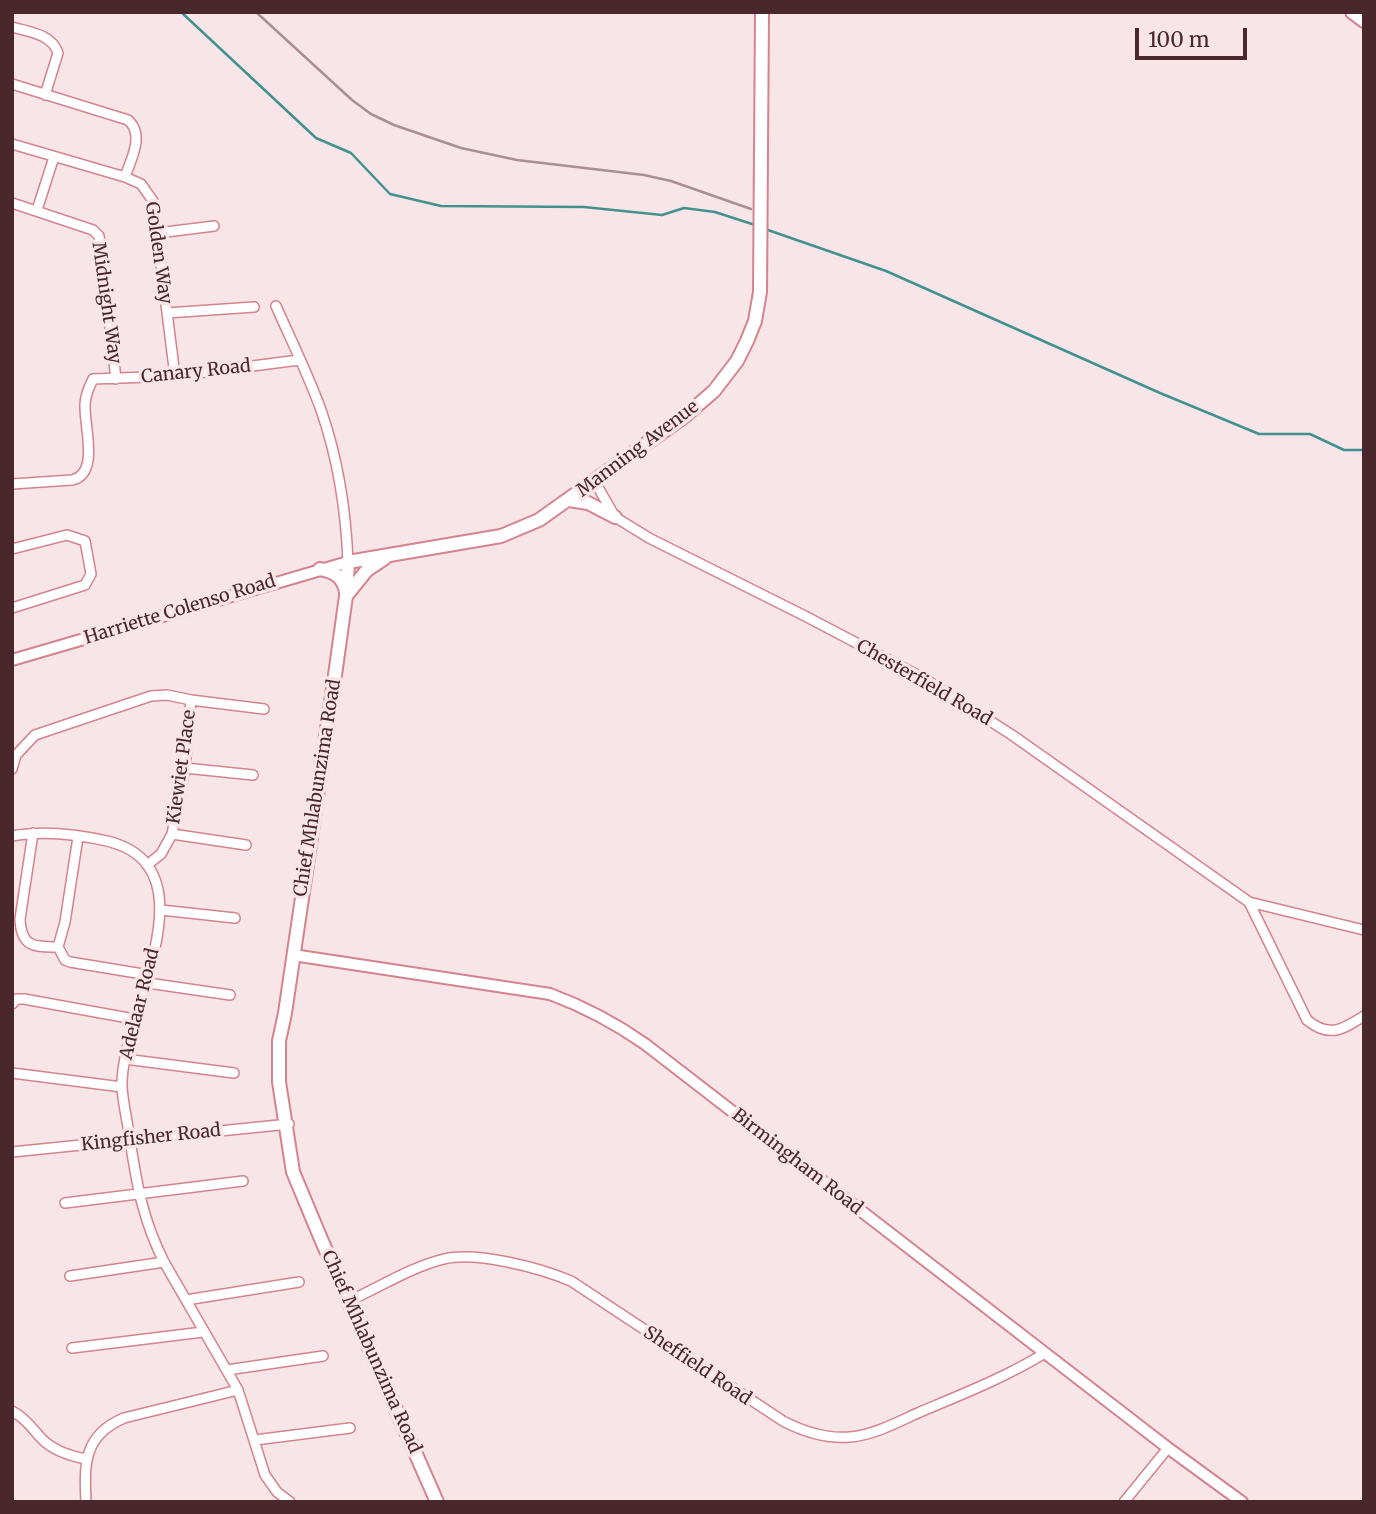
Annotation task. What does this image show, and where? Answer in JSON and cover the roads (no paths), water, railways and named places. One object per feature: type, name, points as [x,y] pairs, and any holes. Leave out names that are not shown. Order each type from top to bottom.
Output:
[{"type":"main road","name":"Manning Avenue","points":[[348,562],[501,536],[539,520],[685,416],[714,391],[737,360],[755,321],[759,302],[762,12]]},
{"type":"main road","points":[[1352,12],[1364,21]]},
{"type":"main road","points":[[569,499],[588,503],[615,517]]},
{"type":"main road","points":[[346,596],[367,570],[394,553]]},
{"type":"main road","name":"Chief Mhlabunzima Road","points":[[348,562],[346,596],[285,1013],[287,1124],[306,1202],[437,1502]]},
{"type":"main road","points":[[320,569],[338,575],[346,596]]},
{"type":"street","points":[[12,27],[45,37],[55,44],[58,53],[45,95]]},
{"type":"street","points":[[12,85],[128,120],[137,139],[125,177]]},
{"type":"street","name":"Golden Way","points":[[12,144],[125,177],[141,184],[149,192],[158,233],[175,376]]},
{"type":"street","points":[[37,211],[54,157]]},
{"type":"street","name":"Midnight Way","points":[[12,203],[93,230],[99,236],[116,379]]},
{"type":"street","points":[[158,233],[214,226]]},
{"type":"street","points":[[276,306],[320,409],[346,513],[348,562]]},
{"type":"street","points":[[167,313],[254,307]]},
{"type":"street","name":"Canary Road","points":[[12,484],[72,480],[85,472],[88,461],[85,405],[93,379],[175,376],[299,360]]},
{"type":"street","name":"Chesterfield Road","points":[[594,482],[615,517],[649,538],[925,679],[1012,735],[1249,902],[1364,930]]},
{"type":"street","points":[[12,549],[66,535],[85,541],[91,574],[86,585],[12,608]]},
{"type":"street","name":"Harriette Colenso Road","points":[[12,660],[348,562]]},
{"type":"street","points":[[12,769],[16,755],[35,735],[151,696],[167,695],[264,709]]},
{"type":"street","name":"Kiewiet Place","points":[[147,865],[161,854],[169,844],[172,834],[185,768],[191,700]]},
{"type":"street","points":[[185,768],[253,775]]},
{"type":"street","points":[[33,833],[20,919],[21,934],[32,945],[58,947]]},
{"type":"street","points":[[12,836],[59,833],[124,845],[147,865]]},
{"type":"street","points":[[172,834],[246,845]]},
{"type":"street","points":[[78,836],[58,947],[65,960],[230,995]]},
{"type":"street","name":"Adelaar Road","points":[[147,865],[159,891],[161,910],[148,979],[134,1019],[125,1059],[122,1087],[138,1194],[153,1241],[202,1332],[238,1390],[265,1475],[277,1492],[290,1502]]},
{"type":"street","name":"Chesterfield Road","points":[[1249,902],[1307,1020],[1319,1029],[1331,1031],[1340,1030],[1364,1016]]},
{"type":"street","points":[[161,910],[235,918]]},
{"type":"street","name":"Birmingham Road","points":[[293,955],[550,994],[613,1022],[1242,1502]]},
{"type":"street","points":[[12,1004],[17,999],[24,999],[134,1019]]},
{"type":"street","points":[[125,1059],[234,1073]]},
{"type":"street","points":[[12,1073],[122,1087]]},
{"type":"street","name":"Kingfisher Road","points":[[12,1152],[287,1124]]},
{"type":"street","points":[[65,1203],[243,1181]]},
{"type":"street","name":"Sheffield Road","points":[[349,1301],[428,1264],[467,1256],[556,1275],[571,1281],[772,1415],[809,1432],[839,1437],[861,1436],[886,1427],[1018,1370],[1045,1353]]},
{"type":"street","points":[[70,1276],[164,1262]]},
{"type":"street","points":[[186,1300],[299,1282]]},
{"type":"street","points":[[72,1348],[202,1332]]},
{"type":"street","points":[[227,1370],[323,1356]]},
{"type":"street","points":[[86,1502],[86,1459],[89,1447],[110,1424],[124,1418],[238,1390]]},
{"type":"street","points":[[12,1411],[24,1418],[45,1442],[70,1456],[86,1459]]},
{"type":"street","points":[[255,1440],[350,1428]]},
{"type":"street","points":[[1124,1502],[1168,1448]]},
{"type":"waterway","points":[[181,12],[316,138],[351,153],[390,194],[441,206],[584,207],[662,215],[684,208],[715,212],[755,225]]},
{"type":"waterway","points":[[765,229],[886,271],[1259,434],[1310,434],[1344,450],[1364,450]]},
{"type":"railway","points":[[256,12],[352,100],[371,114],[394,125],[461,148],[517,160],[644,175],[671,181],[751,209]]}]
